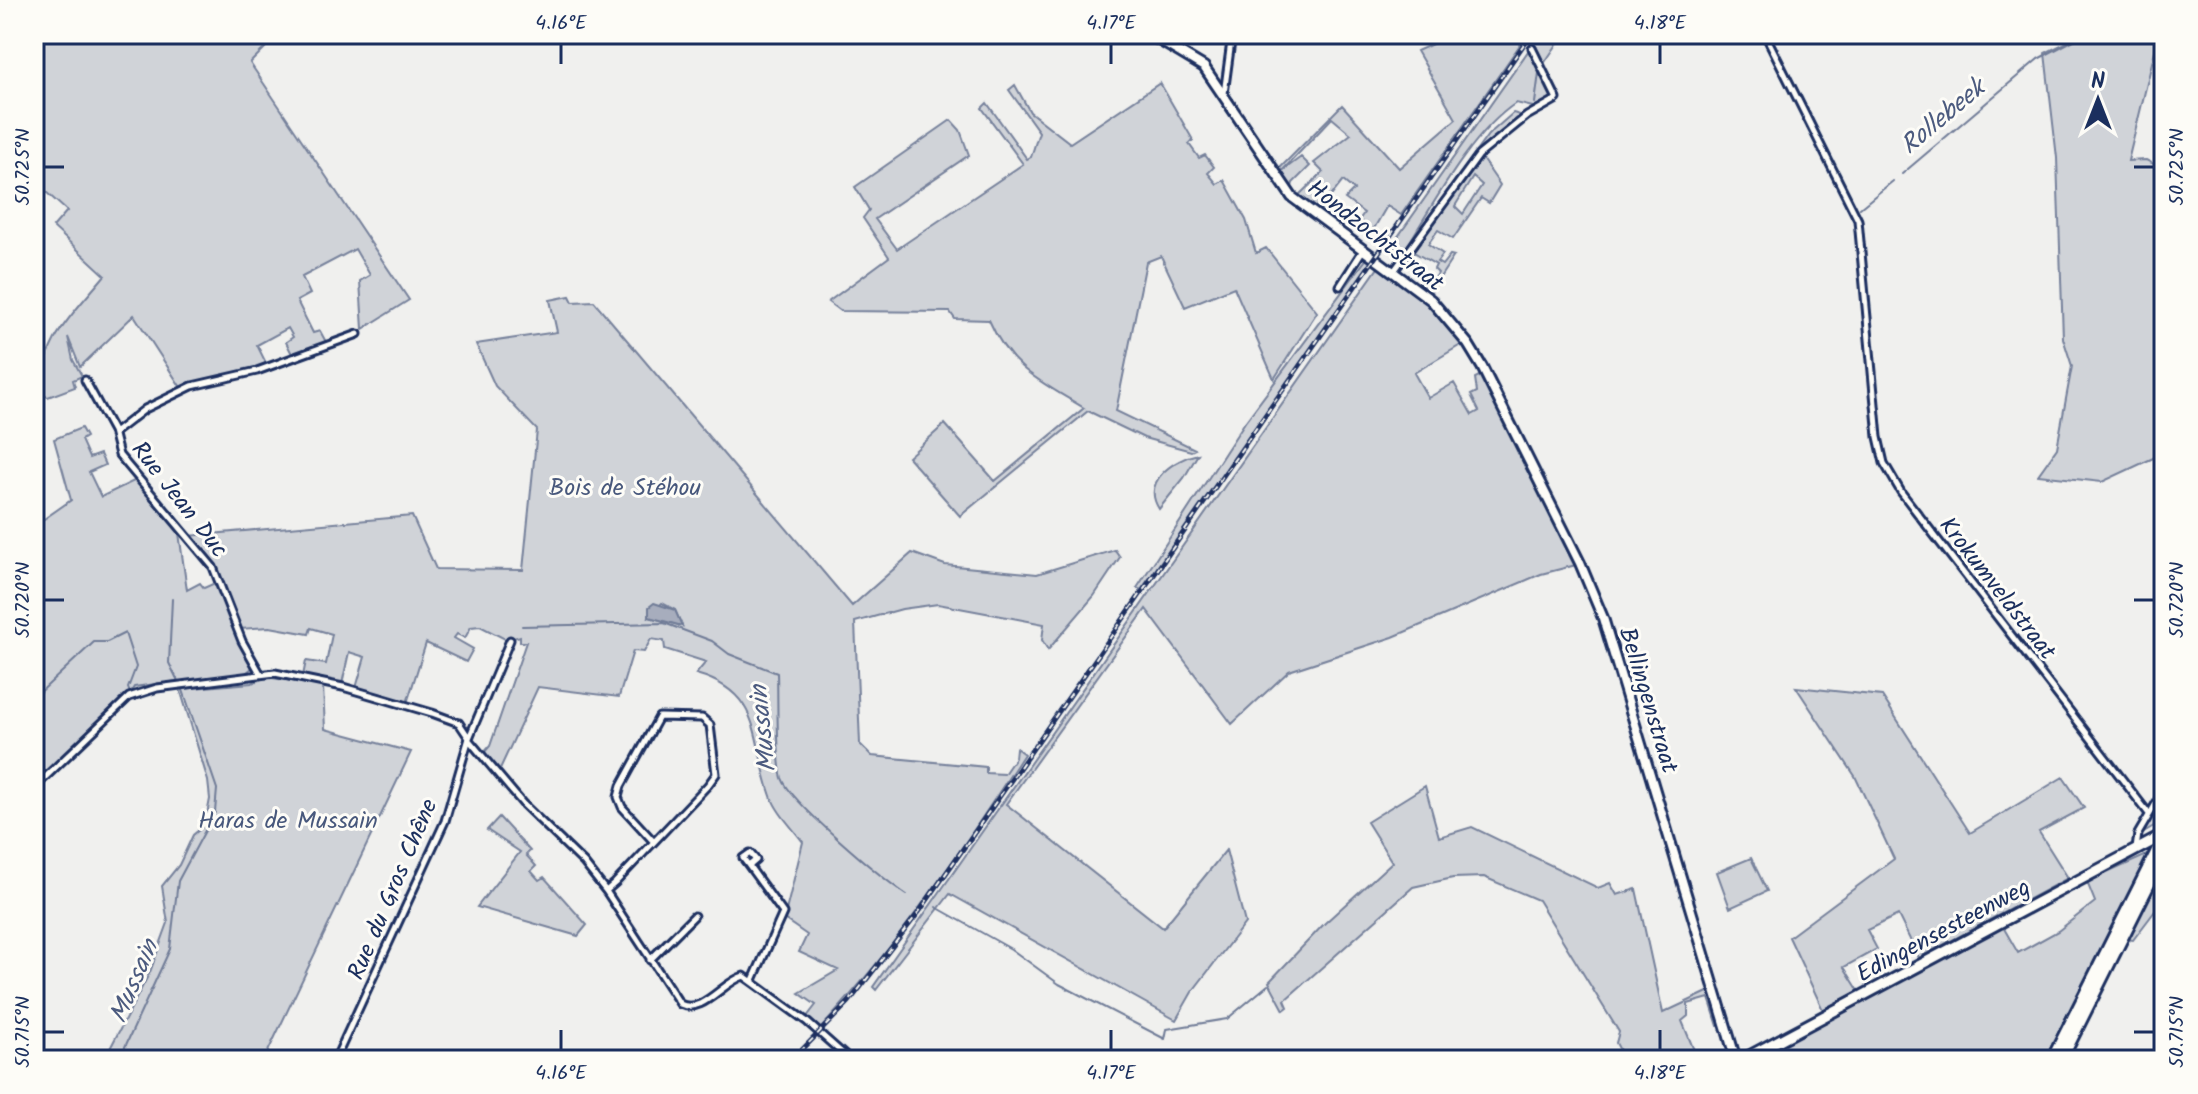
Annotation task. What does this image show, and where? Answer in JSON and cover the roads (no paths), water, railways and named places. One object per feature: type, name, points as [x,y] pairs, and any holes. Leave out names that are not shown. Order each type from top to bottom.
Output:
[{"type":"highway","points":[[2052,1060],[2164,836]]},
{"type":"highway","points":[[2061,1060],[2164,854]]},
{"type":"main road","name":"Edingensesteenweg","points":[[1739,1060],[2164,836]]},
{"type":"street","name":"Hondzochtstraat","points":[[1149,34],[1196,61],[1216,81],[1292,197],[1431,300],[1468,344],[1482,367]]},
{"type":"street","points":[[1224,94],[1232,34]]},
{"type":"street","name":"Krokumveldstraat","points":[[1765,34],[1855,210],[1869,361],[1884,463],[1895,483],[2149,814]]},
{"type":"street","points":[[1394,271],[1479,155],[1527,116],[1557,99],[1532,48]]},
{"type":"street","points":[[1216,81],[1227,78]]},
{"type":"street","points":[[1340,286],[1363,250]]},
{"type":"street","name":"Rue Jean Duc","points":[[114,434],[132,417],[192,386],[257,371],[358,334]]},
{"type":"street","name":"Bellingenstraat","points":[[1482,367],[1580,563],[1603,618],[1739,1060]]},
{"type":"street","name":"Rue Jean Duc","points":[[85,380],[114,434],[119,455],[213,567],[247,652],[260,673]]},
{"type":"street","name":"Rue du Gros Chêne","points":[[335,1060],[445,821],[469,739],[510,640]]},
{"type":"street","points":[[34,788],[129,697],[143,690],[220,683],[260,673],[343,687],[432,713],[459,723],[523,804],[584,863],[606,891],[668,990],[684,1007],[699,1005],[744,976],[753,980],[850,1060]]},
{"type":"street","points":[[606,891],[654,842],[716,774],[710,725],[702,718],[659,717],[621,786],[618,797],[622,807],[654,842]]},
{"type":"street","points":[[2136,850],[2138,834],[2164,790]]},
{"type":"street","points":[[749,866],[783,913],[753,980]]},
{"type":"street","points":[[650,960],[694,916]]},
{"type":"water","points":[[654,603],[675,610],[682,626],[649,617],[649,607]]},
{"type":"waterway","name":"Rollebeek","points":[[1902,174],[2038,59],[2085,34]]},
{"type":"waterway","points":[[1533,55],[1539,73],[1535,103]]},
{"type":"waterway","name":"Rollebeek","points":[[1860,208],[1893,181]]},
{"type":"waterway","name":"Mussain","points":[[131,692],[134,687],[178,681],[169,663],[172,599]]},
{"type":"waterway","name":"Mussain","points":[[522,626],[664,623],[712,641],[729,654],[777,673],[782,778],[819,821],[907,895]]},
{"type":"waterway","points":[[34,698],[94,642],[107,642],[125,633],[136,667],[128,688],[130,693]]},
{"type":"waterway","name":"Mussain","points":[[119,1060],[170,949],[178,881],[215,812],[217,789],[183,690]]},
{"type":"waterway","points":[[936,907],[1011,949],[1059,984],[1165,1039],[1167,1029],[1227,1019],[1268,985]]},
{"type":"railway","points":[[792,1060],[849,1002],[919,912],[1531,34]]},
{"type":"park label","name":"Bois de Stéhou","points":[[625,487]]},
{"type":"park label","name":"Haras de Mussain","points":[[288,820]]}]
